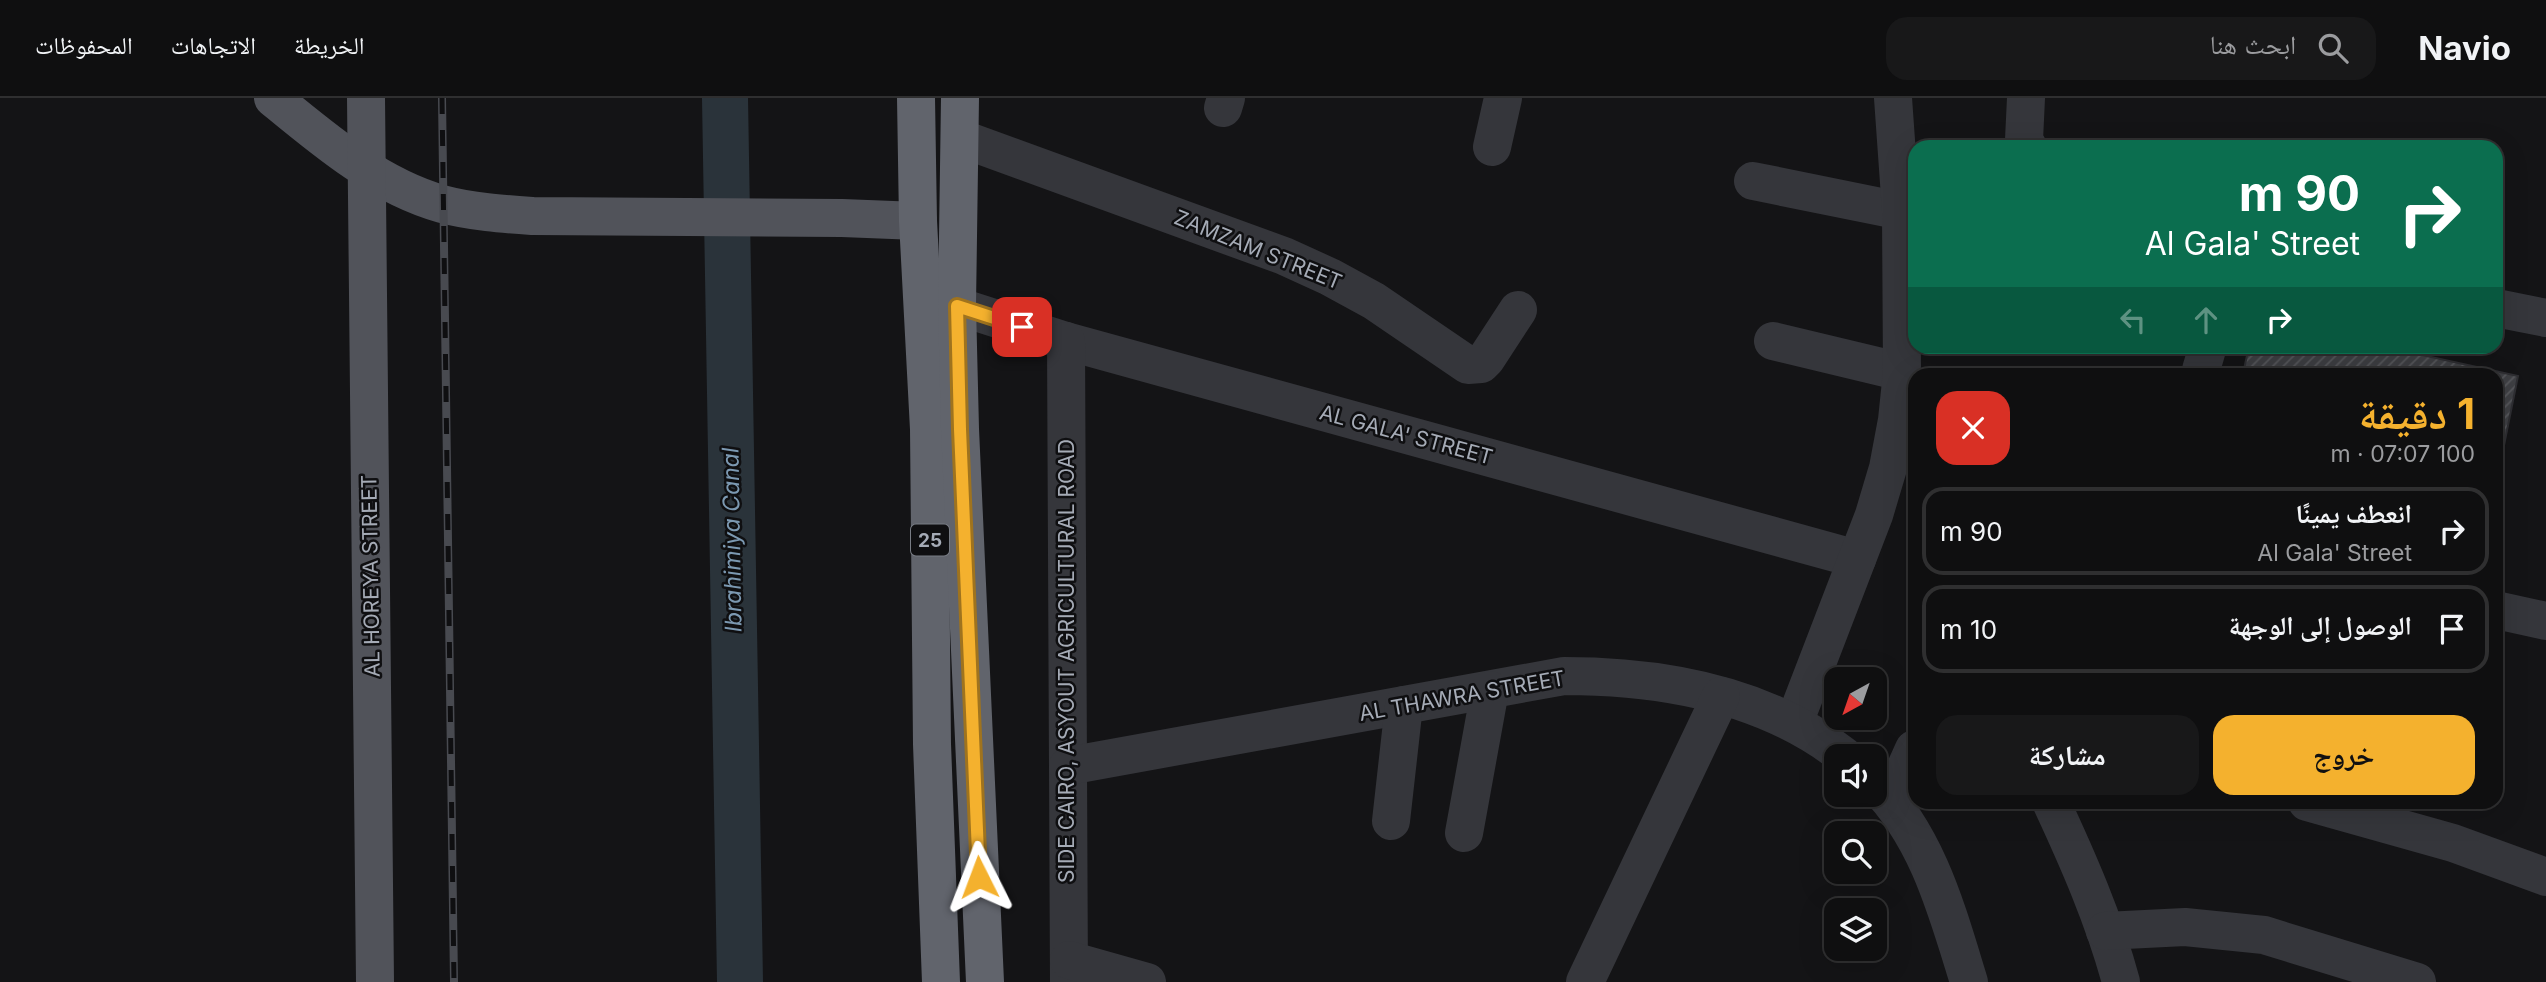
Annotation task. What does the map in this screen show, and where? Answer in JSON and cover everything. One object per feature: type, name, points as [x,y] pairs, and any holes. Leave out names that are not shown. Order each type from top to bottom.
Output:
[{"type":"highway","name":"25","points":[[916,98],[918,221],[929,429],[932,744],[941,982]]},
{"type":"highway","name":"25","points":[[960,98],[957,306],[972,745],[985,982]]},
{"type":"main road","points":[[273,98],[368,170],[392,184],[442,204],[487,213],[533,216],[918,221]]},
{"type":"main road","name":"AL HOREYA STREET","points":[[366,98],[375,982]]},
{"type":"street","points":[[1492,148],[1503,98]]},
{"type":"street","points":[[1794,723],[1874,514],[1888,468],[1897,420],[1902,372],[1901,211],[1892,98]]},
{"type":"street","points":[[2024,140],[2026,98]]},
{"type":"street","name":"ZAMZAM STREET","points":[[960,138],[1296,261],[1374,301],[1468,365],[1481,364],[1486,359],[1518,310]]},
{"type":"street","points":[[1754,181],[1901,211]]},
{"type":"street","name":"AL GALA' STREET","points":[[957,306],[1066,341],[1857,559]]},
{"type":"street","points":[[2503,309],[2546,318]]},
{"type":"street","name":"SIDE CAIRO, ASYOUT AGRICULTURAL ROAD","points":[[1066,341],[1069,971]]},
{"type":"street","points":[[1773,341],[1902,372]]},
{"type":"street","points":[[2503,612],[2546,621]]},
{"type":"street","name":"AL THAWRA STREET","points":[[1068,766],[1564,676],[1614,676],[1668,683],[1745,702],[1794,723],[1828,744]]},
{"type":"street","points":[[1464,833],[1490,690]]},
{"type":"street","points":[[1585,982],[1721,696]]},
{"type":"street","points":[[1391,821],[1404,705]]},
{"type":"street","points":[[1887,786],[1908,757]]},
{"type":"street","points":[[1887,797],[1926,857],[1942,893],[1969,982]]},
{"type":"street","points":[[2054,809],[2105,930],[2121,982]]},
{"type":"street","points":[[2331,809],[2452,844],[2546,877]]},
{"type":"street","points":[[2105,930],[2185,927],[2264,935],[2417,982]]},
{"type":"street","points":[[1069,971],[1147,982]]},
{"type":"building","points":[[2247,354],[2418,354],[2481,368],[2244,368]]},
{"type":"building","points":[[2503,373],[2518,376],[2503,450]]},
{"type":"waterway","name":"Ibrahimiya Canal","points":[[725,98],[740,982]]},
{"type":"railway","points":[[442,98],[454,982]]},
{"type":"route","points":[[979,877],[957,306],[1022,327]]}]
